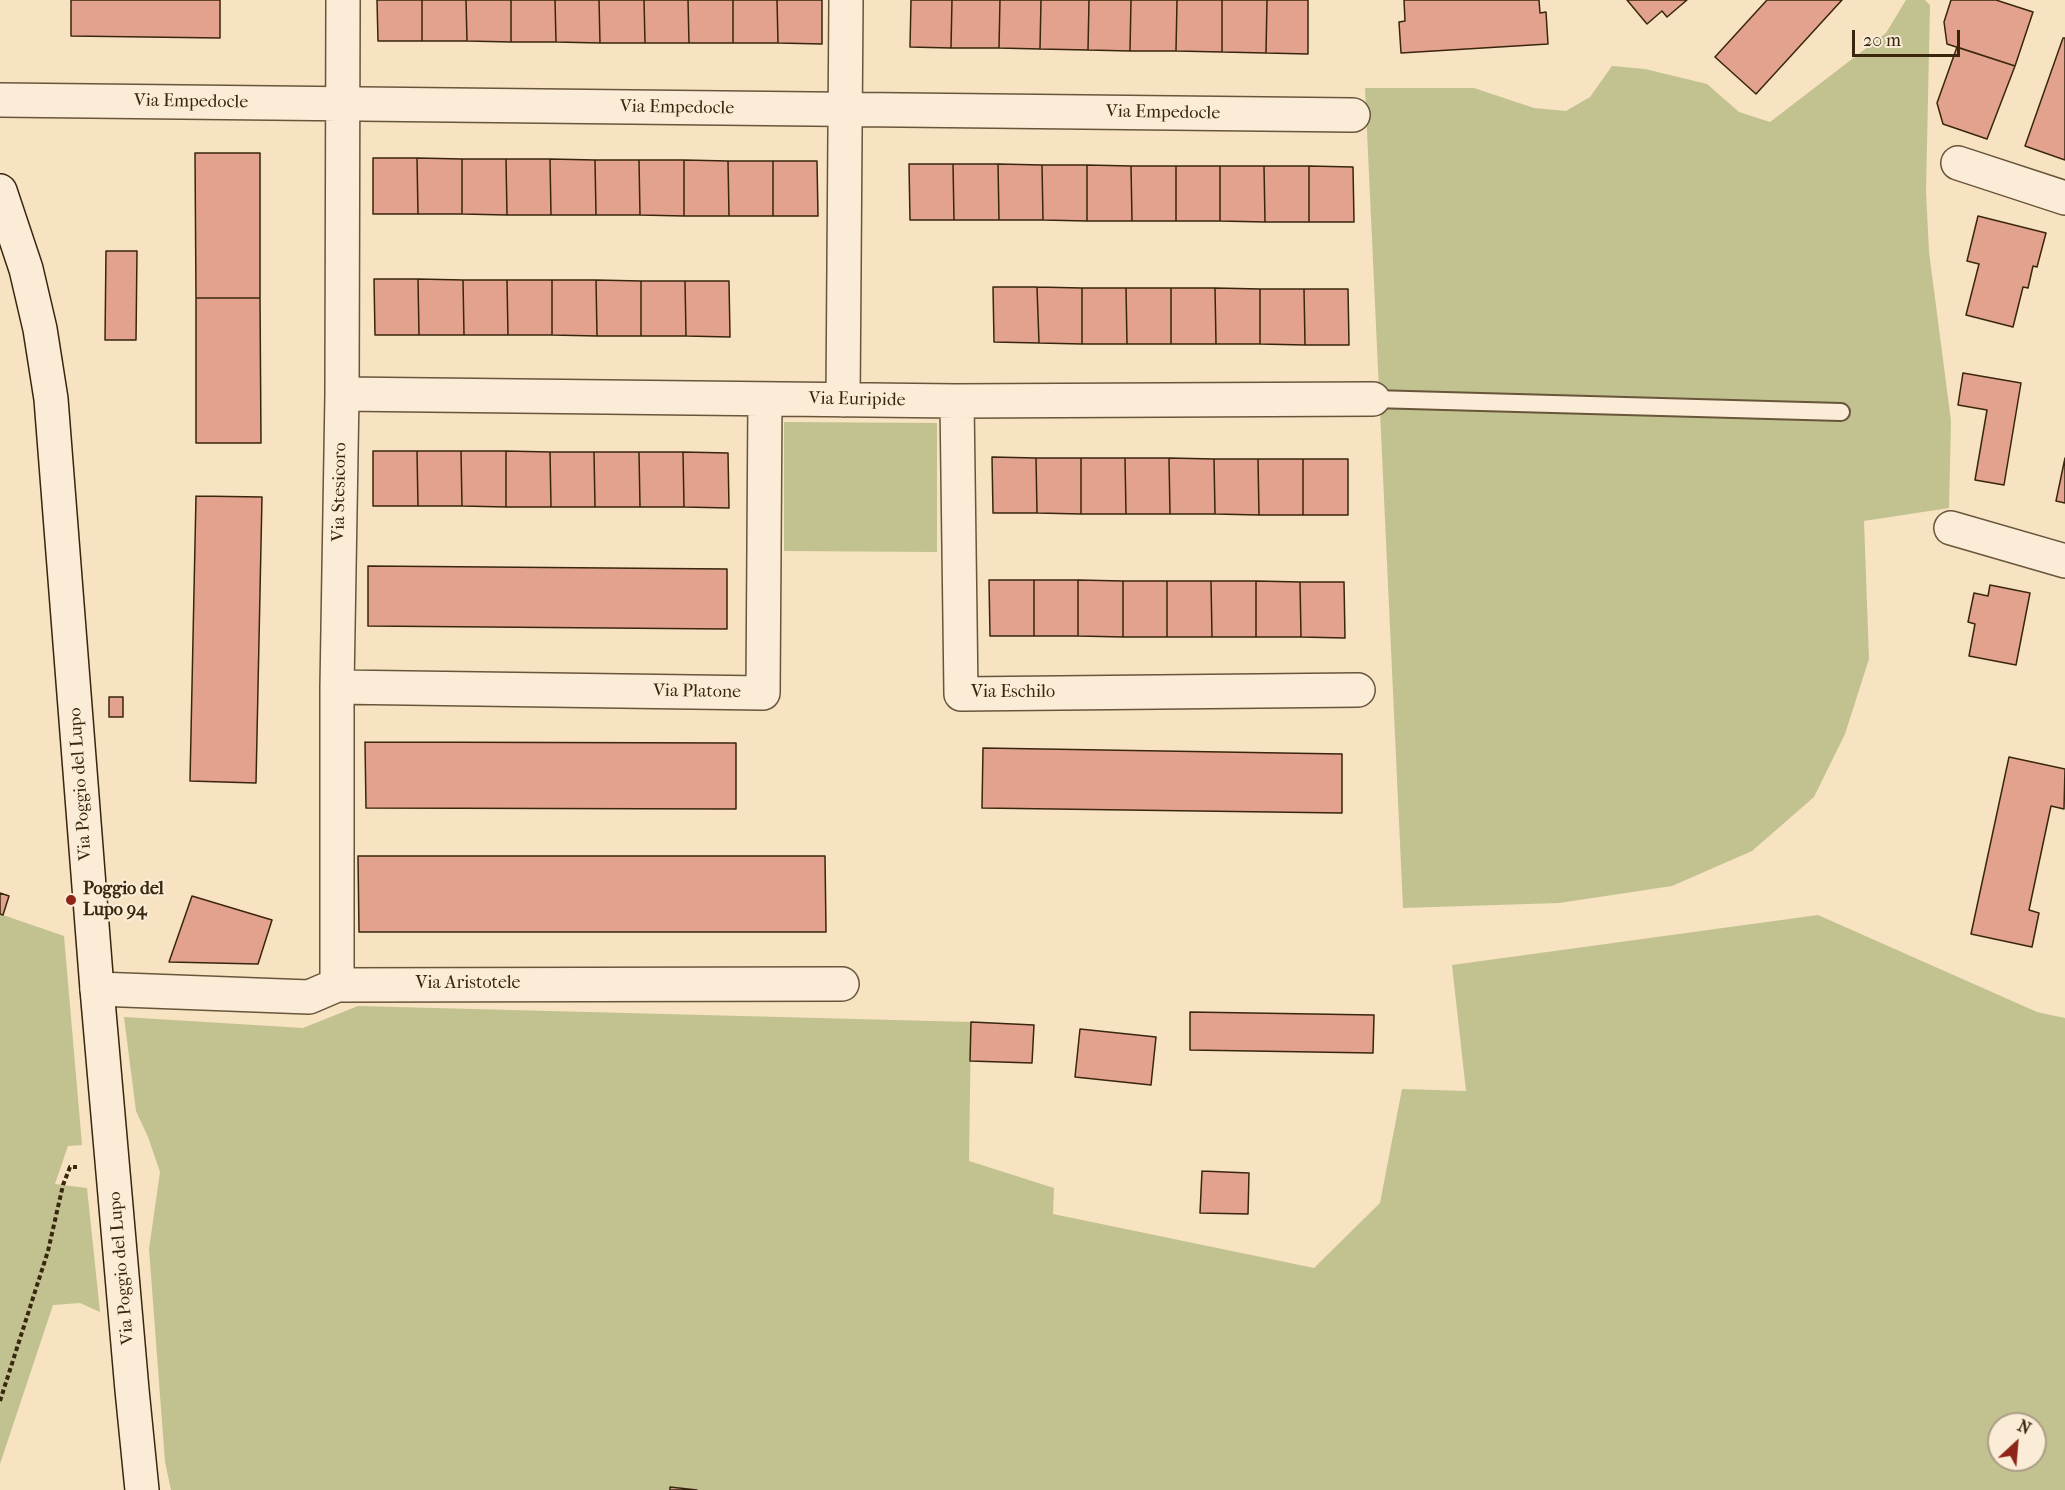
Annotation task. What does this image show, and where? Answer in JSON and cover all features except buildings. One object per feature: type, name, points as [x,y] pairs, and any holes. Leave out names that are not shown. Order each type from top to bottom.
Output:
[{"type":"street","name":"Via Stesicoro","points":[[337,985],[337,687],[342,394],[343,0]]},
{"type":"street","points":[[843,400],[846,0]]},
{"type":"street","name":"Via Empedocle","points":[[0,100],[1353,114]]},
{"type":"street","points":[[1958,163],[2065,198]]},
{"type":"street","name":"Via Poggio del Lupo","points":[[0,191],[26,269],[40,329],[51,399],[97,989],[130,1378],[142,1490]]},
{"type":"street","name":"Via Euripide","points":[[342,394],[957,401],[1373,399]]},
{"type":"street","name":"Via Platone","points":[[337,687],[763,693],[765,399]]},
{"type":"street","name":"Via Eschilo","points":[[957,401],[961,694],[1358,690]]},
{"type":"street","points":[[1951,528],[2065,561]]},
{"type":"street","name":"Via Aristotele","points":[[97,989],[309,998],[337,985],[842,984]]},
{"type":"lane","points":[[1373,399],[1841,412]]},
{"type":"path","points":[[0,1401],[48,1251],[63,1185],[70,1167],[113,1169]]},
{"type":"green space","points":[[1906,0],[1925,0],[1930,5],[1926,191],[1929,252],[1951,421],[1949,508],[1864,521],[1869,659],[1845,734],[1814,797],[1752,851],[1672,886],[1559,903],[1403,908],[1365,88],[1474,88],[1534,108],[1566,111],[1590,97],[1612,66],[1645,69],[1707,84],[1739,112],[1770,122],[1886,33]]},
{"type":"green space","points":[[784,422],[937,423],[937,552],[784,551]]},
{"type":"green space","points":[[0,914],[64,936],[82,1145],[68,1146],[55,1184],[87,1188],[100,1312],[80,1303],[53,1305],[0,1464]]},
{"type":"green space","points":[[1818,915],[2037,1012],[2065,1018],[2065,1490],[171,1490],[165,1462],[149,1249],[160,1172],[136,1111],[124,1017],[303,1028],[358,1006],[971,1022],[969,1161],[1054,1188],[1053,1214],[1314,1268],[1380,1203],[1402,1089],[1466,1091],[1452,965]]},
{"type":"place","name":"Poggio del Lupo 94","points":[[71,900]]}]
